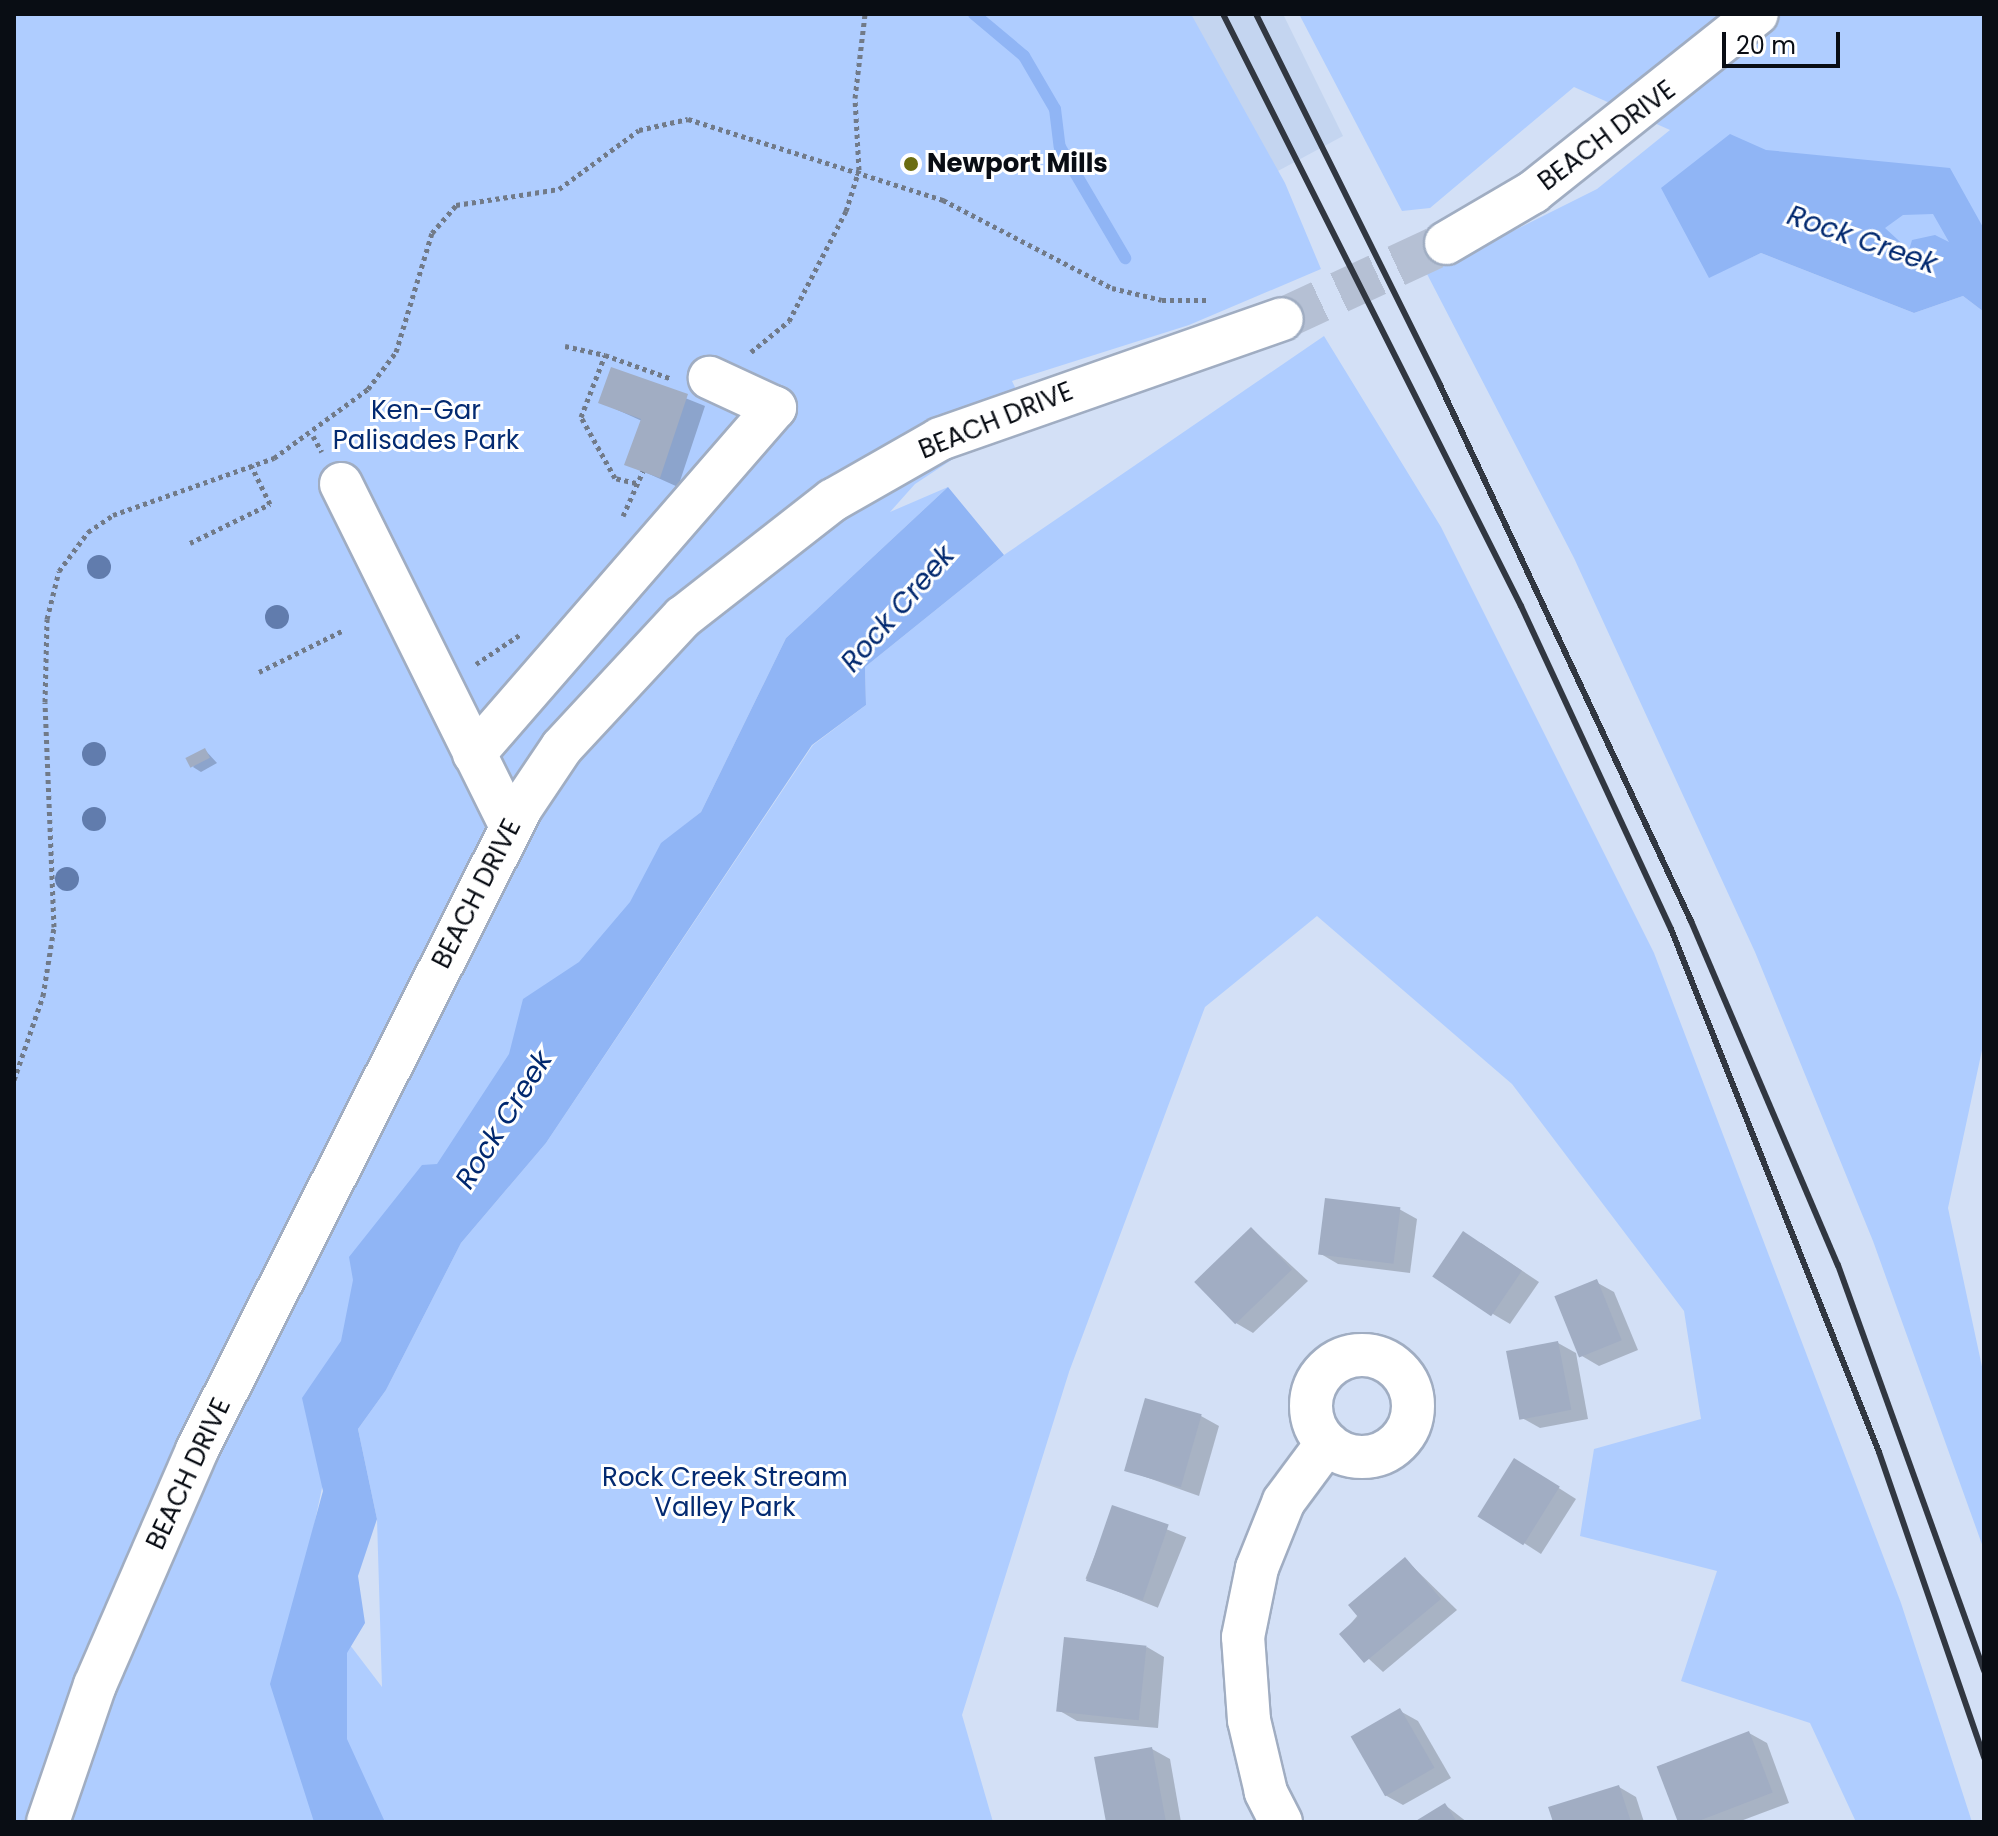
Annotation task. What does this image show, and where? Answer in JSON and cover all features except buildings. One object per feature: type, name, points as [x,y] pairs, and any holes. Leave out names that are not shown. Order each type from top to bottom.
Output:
[{"type":"street","name":"BEACH DRIVE","points":[[1446,243],[1533,192],[1757,14]]},
{"type":"street","name":"BEACH DRIVE","points":[[48,1822],[95,1685],[197,1450],[511,827],[562,747],[683,617],[833,500],[940,439],[1282,319]]},
{"type":"street","points":[[474,754],[775,408],[708,373]]},
{"type":"street","points":[[341,484],[511,827]]},
{"type":"street","points":[[1281,1822],[1249,1720],[1243,1637],[1257,1568],[1284,1501],[1327,1443]]},
{"type":"path","points":[[565,346],[708,373],[789,321],[811,287],[859,170],[855,98],[865,14]]},
{"type":"path","points":[[14,1080],[43,996],[54,927],[45,702],[47,619],[59,571],[88,532],[113,515],[251,465],[313,436],[368,389],[413,313],[432,233],[456,205],[559,189],[663,120],[718,125],[859,170],[996,222],[1112,288],[1162,300],[1218,298]]},
{"type":"path","points":[[605,355],[581,417],[615,478],[636,483]]},
{"type":"path","points":[[190,543],[270,504],[251,465]]},
{"type":"path","points":[[619,526],[643,471]]},
{"type":"path","points":[[259,672],[342,631]]},
{"type":"shaded area","points":[[1170,14],[1283,14],[1343,136],[1252,185]]},
{"type":"green space","points":[[14,14],[1191,14],[1285,183],[1321,269],[1189,325],[1012,381],[1026,411],[915,484],[890,512],[948,487],[786,638],[701,812],[666,840],[322,1488],[302,1582],[382,1687],[377,1519],[358,1429],[386,1390],[461,1243],[546,1143],[813,745],[866,705],[865,667],[1004,555],[1324,336],[1441,527],[1654,953],[1901,1603],[1972,1822],[1856,1822],[1810,1723],[1681,1681],[1717,1571],[1580,1536],[1594,1449],[1701,1419],[1684,1311],[1512,1084],[1317,916],[1205,1007],[1069,1372],[962,1715],[993,1822],[14,1822]]},
{"type":"green space","points":[[1299,14],[1984,14],[1984,299],[1809,190],[1694,243],[1709,277],[1761,253],[1914,313],[1963,296],[1984,312],[1984,1041],[1948,1208],[1984,1376],[1984,1550],[1873,1241],[1755,952],[1574,558],[1427,274],[1597,189],[1670,130],[1574,87],[1430,208],[1402,211]]},
{"type":"water","name":"Rock Creek","points":[[1730,134],[1766,150],[1950,168],[1984,229],[1984,312],[1963,296],[1914,313],[1761,253],[1709,278],[1661,188]],"holes":[[[1933,214],[1949,242],[1935,235],[1912,240],[1909,250],[1885,228],[1903,215]]]},
{"type":"water","name":"Rock Creek","points":[[948,487],[1004,555],[865,667],[866,705],[812,745],[546,1143],[461,1243],[386,1390],[358,1429],[377,1519],[358,1576],[365,1623],[347,1653],[347,1739],[385,1822],[314,1822],[270,1684],[323,1491],[302,1398],[341,1341],[353,1280],[349,1257],[422,1165],[437,1164],[509,1054],[523,999],[579,962],[630,902],[661,843],[701,812],[786,638]]},
{"type":"waterway","points":[[974,14],[1024,56],[1055,109],[1060,147],[1125,258]]},
{"type":"tunnel","points":[[1282,319],[1446,243]]},
{"type":"railway","points":[[1223,14],[1521,606],[1671,929],[1879,1452],[1984,1757]]},
{"type":"railway","points":[[1256,14],[1440,385],[1691,921],[1838,1265],[1984,1671]]},
{"type":"place","name":"Newport Mills","points":[[911,164]]},
{"type":"park label","name":"Ken-Gar Palisades Park","points":[[426,426]]},
{"type":"park label","name":"Rock Creek Stream Valley Park","points":[[725,1493]]}]
